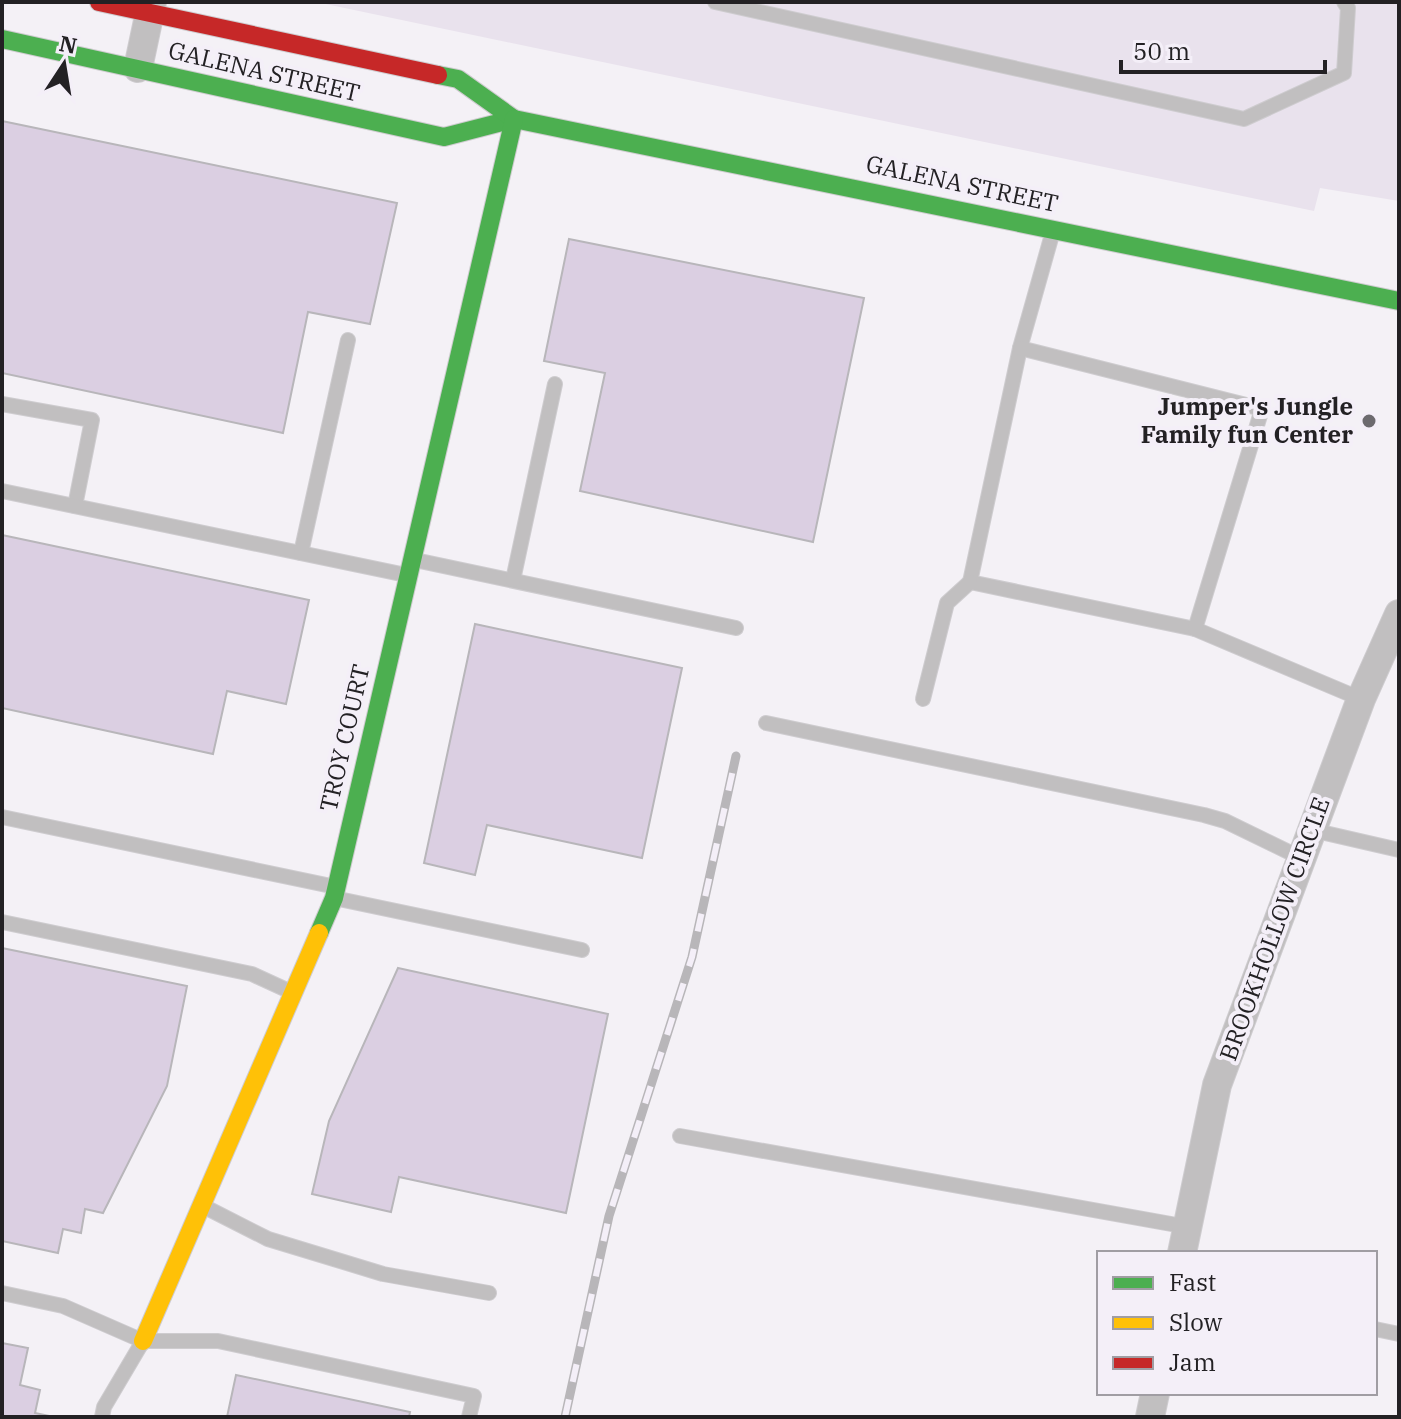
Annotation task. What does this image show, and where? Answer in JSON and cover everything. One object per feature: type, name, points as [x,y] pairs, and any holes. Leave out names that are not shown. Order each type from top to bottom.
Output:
[{"type":"street","name":"GALENA STREET","points":[[99,2],[151,8],[458,79],[514,119],[1399,301]]},
{"type":"street","points":[[138,68],[151,8]]},
{"type":"street","name":"GALENA STREET","points":[[2,39],[444,137],[514,119]]},
{"type":"street","name":"TROY COURT","points":[[143,1341],[335,893],[514,119]]},
{"type":"street","name":"BROOKHOLLOW CIRCLE","points":[[1185,1240],[1217,1085],[1361,699],[1399,614]]},
{"type":"street","points":[[1150,1417],[1155,1395]]},
{"type":"lane","points":[[715,2],[1244,119],[1344,73],[1350,4]]},
{"type":"lane","points":[[923,699],[947,603],[970,582],[1020,348],[1054,228]]},
{"type":"lane","points":[[301,553],[348,340]]},
{"type":"lane","points":[[1020,348],[1262,409],[1195,629]]},
{"type":"lane","points":[[513,580],[555,384]]},
{"type":"lane","points":[[2,404],[92,420],[75,506]]},
{"type":"lane","points":[[2,491],[301,553],[513,580],[736,628]]},
{"type":"lane","points":[[970,582],[1195,629],[1361,699]]},
{"type":"lane","points":[[766,723],[1204,815],[1225,821],[1301,858]]},
{"type":"lane","points":[[2,817],[582,950]]},
{"type":"lane","points":[[1312,830],[1399,850]]},
{"type":"lane","points":[[2,922],[252,974],[294,993]]},
{"type":"lane","points":[[680,1136],[1185,1240]]},
{"type":"lane","points":[[203,1206],[268,1239],[339,1261],[383,1274],[489,1293]]},
{"type":"lane","points":[[2,1293],[63,1306],[143,1341],[218,1341],[474,1396],[469,1417]]},
{"type":"lane","points":[[1377,1329],[1399,1334]]},
{"type":"lane","points":[[102,1417],[104,1407],[143,1341]]},
{"type":"shaded area","points":[[316,2],[1399,2],[1399,201],[1320,188],[1314,211]]},
{"type":"building","points":[[2,121],[397,203],[370,324],[308,312],[283,433],[2,373]]},
{"type":"building","points":[[569,239],[864,298],[813,542],[580,491],[605,373],[544,361]]},
{"type":"building","points":[[2,535],[309,600],[286,704],[227,691],[213,754],[2,708]]},
{"type":"building","points":[[475,624],[682,668],[642,858],[487,825],[475,875],[424,863]]},
{"type":"building","points":[[2,948],[187,986],[167,1086],[103,1213],[85,1209],[81,1233],[63,1229],[58,1253],[2,1241]]},
{"type":"building","points":[[398,968],[608,1014],[566,1213],[399,1177],[391,1212],[312,1194],[329,1121]]},
{"type":"building","points":[[2,1343],[28,1348],[20,1385],[40,1390],[35,1413],[54,1417],[2,1417]]},
{"type":"building","points":[[236,1375],[410,1412],[409,1417],[227,1417]]},
{"type":"railway","points":[[565,1417],[609,1216],[692,957],[736,756]]},
{"type":"traffic: fast","points":[[2,39],[444,137],[514,119]]},
{"type":"traffic: fast","points":[[438,75],[458,79],[514,119],[1399,301]]},
{"type":"traffic: fast","points":[[319,933],[334,898],[514,119]]},
{"type":"traffic: slow","points":[[143,1341],[319,933]]},
{"type":"traffic: jam","points":[[99,2],[438,75]]},
{"type":"place","name":"Jumper's Jungle Family fun Center","points":[[1369,421]]}]
